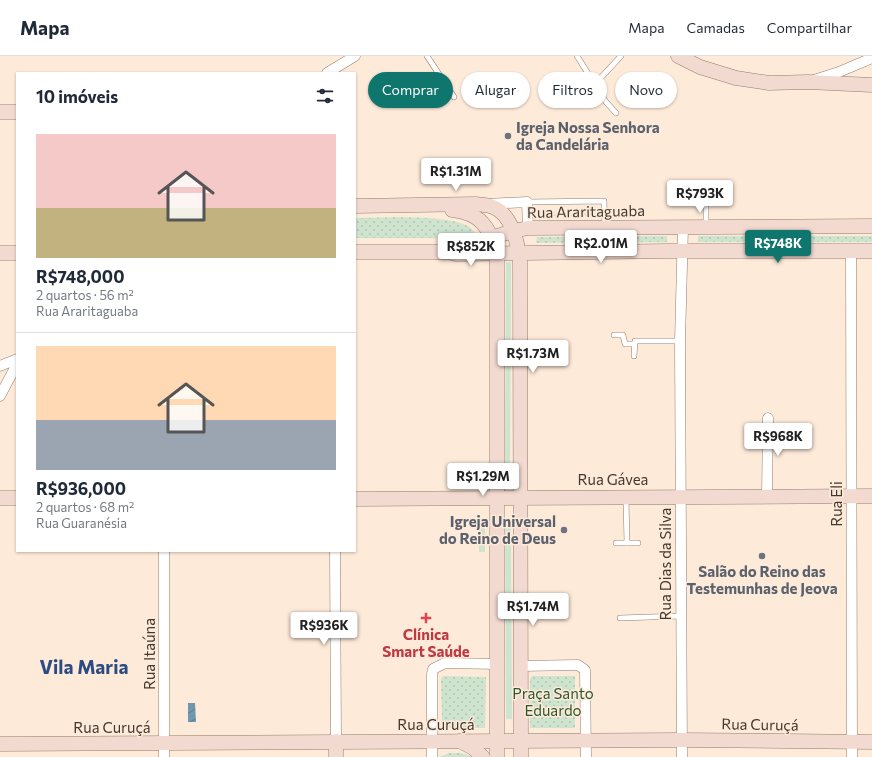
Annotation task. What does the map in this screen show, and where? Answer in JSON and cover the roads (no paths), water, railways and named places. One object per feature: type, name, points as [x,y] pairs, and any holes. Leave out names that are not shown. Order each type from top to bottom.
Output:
[{"type":"main road","points":[[678,56],[700,67],[736,78],[769,83],[808,82],[872,85]]},
{"type":"main road","points":[[0,112],[16,112]]},
{"type":"main road","points":[[356,206],[477,204],[493,207],[498,210],[505,217],[513,231],[519,252],[521,757]]},
{"type":"main road","points":[[436,205],[443,209],[466,212],[473,216],[486,227],[492,238],[497,253],[497,757]]},
{"type":"main road","name":"Rua Araritaguaba","points":[[449,252],[513,231],[528,228],[872,226]]},
{"type":"main road","name":"Rua Araritaguaba","points":[[356,252],[449,252],[456,254],[519,252],[872,251]]},
{"type":"main road","points":[[0,253],[16,253]]},
{"type":"main road","name":"Rua Gávea","points":[[356,499],[626,496],[872,496]]},
{"type":"main road","points":[[0,498],[16,498]]},
{"type":"main road","name":"Rua Curuçá","points":[[0,744],[164,750],[336,741],[682,740],[872,742]]},
{"type":"main road","points":[[336,741],[336,757]]},
{"type":"main road","points":[[460,741],[473,748],[483,757]]},
{"type":"street","points":[[329,72],[354,56]]},
{"type":"street","points":[[808,82],[839,72],[872,58]]},
{"type":"street","points":[[477,204],[526,202],[528,228]]},
{"type":"street","name":"Rua Dias da Silva","points":[[682,757],[680,616],[680,341],[683,227]]},
{"type":"street","name":"Rua Eli","points":[[850,251],[852,757]]},
{"type":"street","points":[[0,366],[16,359]]},
{"type":"street","points":[[0,396],[16,366]]},
{"type":"street","points":[[767,496],[768,418]]},
{"type":"street","name":"Rua Itaúna","points":[[164,552],[164,750]]},
{"type":"street","points":[[335,552],[336,741]]},
{"type":"street","points":[[432,757],[432,674],[434,669],[445,663],[497,664]]},
{"type":"street","points":[[520,666],[578,665],[583,667],[585,670],[586,757]]},
{"type":"lane","points":[[427,56],[454,97]]},
{"type":"lane","points":[[577,56],[587,72]]},
{"type":"lane","points":[[606,72],[621,56]]},
{"type":"lane","points":[[607,103],[616,113]]},
{"type":"lane","points":[[706,194],[706,227]]},
{"type":"lane","points":[[526,202],[604,201],[605,227]]},
{"type":"lane","points":[[614,335],[623,335],[626,344],[634,344],[635,341],[680,341]]},
{"type":"lane","points":[[634,344],[634,356]]},
{"type":"lane","points":[[626,496],[626,543]]},
{"type":"lane","points":[[616,543],[638,543]]},
{"type":"lane","points":[[620,618],[680,616]]},
{"type":"water","points":[[188,703],[195,703],[196,722],[188,722]]},
{"type":"place","name":"Igreja Nossa Senhora da Candelária","points":[[508,136]]},
{"type":"place","name":"Igreja Universal do Reino de Deus","points":[[564,530]]},
{"type":"place","name":"Salão do Reino das Testemunhas de Jeova","points":[[762,556]]},
{"type":"place","name":"Clínica Smart Saúde","points":[[426,618]]},
{"type":"district","name":"Vila Maria","points":[[84,666]]},
{"type":"park label","name":"Praça Santo Eduardo","points":[[553,702]]}]
